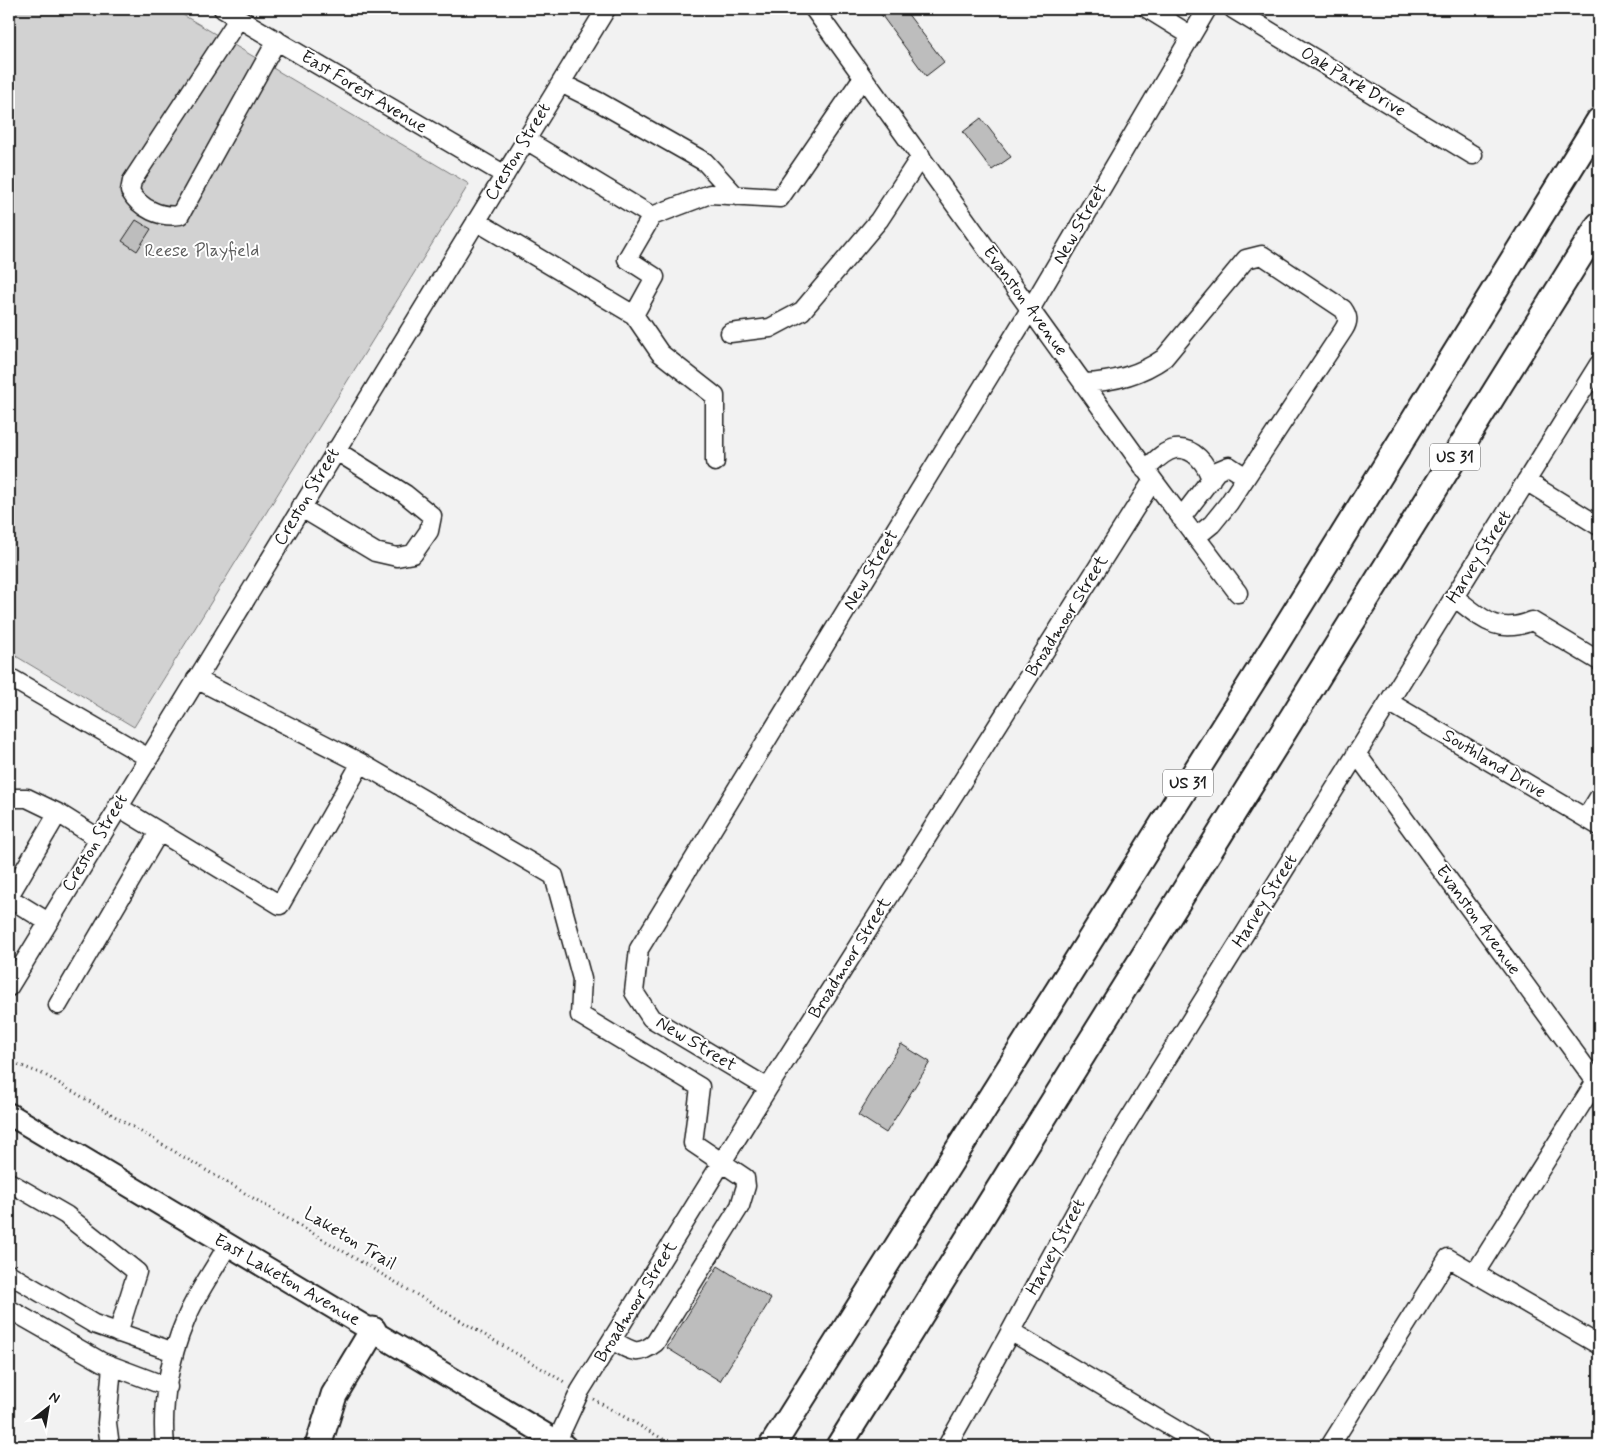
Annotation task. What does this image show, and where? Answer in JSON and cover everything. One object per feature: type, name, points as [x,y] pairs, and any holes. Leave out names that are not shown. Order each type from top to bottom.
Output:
[{"type":"highway","name":"US 31","points":[[773,1445],[1256,675],[1599,121]]},
{"type":"highway","name":"US 31","points":[[840,1446],[1599,225]]},
{"type":"highway","points":[[318,1446],[334,1395],[373,1330]]},
{"type":"highway","points":[[330,1446],[334,1429],[373,1330]]},
{"type":"highway","points":[[854,1446],[880,1404],[904,1343]]},
{"type":"main road","name":"East Laketon Avenue","points":[[9,1114],[561,1444]]},
{"type":"street","name":"East Forest Avenue","points":[[223,9],[505,175]]},
{"type":"street","name":"Creston Street","points":[[9,986],[117,806],[606,9]]},
{"type":"street","name":"Evanston Avenue","points":[[814,9],[1031,308],[1149,475],[1238,593]]},
{"type":"street","points":[[1148,9],[1190,35]]},
{"type":"street","name":"New Street","points":[[768,1088],[651,1018],[634,992],[639,949],[1031,308],[1207,9]]},
{"type":"street","name":"Oak Park Drive","points":[[1233,9],[1473,155]]},
{"type":"street","points":[[239,18],[132,181],[130,191],[136,202],[166,217],[180,215],[277,40]]},
{"type":"street","points":[[634,315],[655,277],[626,259],[652,216],[710,194],[780,198],[863,77]]},
{"type":"street","points":[[561,83],[599,102],[705,162],[736,196]]},
{"type":"street","points":[[526,140],[652,216]]},
{"type":"street","points":[[730,332],[770,328],[802,311],[879,220],[921,156]]},
{"type":"street","points":[[476,221],[634,315],[660,353],[716,396],[715,462]]},
{"type":"street","points":[[1084,383],[1116,380],[1152,366],[1164,358],[1246,259],[1252,256],[1262,255],[1343,309],[1347,315],[1348,323],[1217,519],[1196,537]]},
{"type":"street","name":"Harvey Street","points":[[947,1446],[1012,1332],[1084,1194],[1599,364]]},
{"type":"street","points":[[300,507],[375,552],[397,558],[413,554],[429,531],[432,516],[405,494],[335,450]]},
{"type":"street","name":"Broadmoor Street","points":[[561,1444],[580,1391],[1149,475],[1168,452],[1183,450],[1202,460],[1208,468],[1211,480]]},
{"type":"street","points":[[1181,518],[1217,471],[1229,466],[1246,477]]},
{"type":"street","points":[[1526,481],[1599,526]]},
{"type":"street","points":[[1454,597],[1492,625],[1523,625],[1532,621],[1599,661]]},
{"type":"street","points":[[9,678],[147,757]]},
{"type":"street","points":[[196,679],[361,762],[554,876],[582,979],[580,1015],[700,1087],[693,1143],[744,1178],[746,1186],[740,1206],[655,1343],[644,1352],[633,1352],[612,1340]]},
{"type":"street","name":"Southland Drive","points":[[1389,702],[1593,822]]},
{"type":"street","name":"Evanston Avenue","points":[[1356,754],[1597,1084]]},
{"type":"street","points":[[117,806],[280,905],[361,762]]},
{"type":"street","points":[[1593,822],[1599,797]]},
{"type":"street","points":[[9,798],[27,798],[58,813],[98,838]]},
{"type":"street","points":[[48,922],[9,897],[58,813]]},
{"type":"street","points":[[58,1005],[159,832]]},
{"type":"street","points":[[1475,1273],[1597,1084]]},
{"type":"street","points":[[9,1182],[66,1215],[137,1272],[118,1333]]},
{"type":"street","points":[[165,1446],[164,1431],[168,1387],[174,1352],[186,1318],[227,1246]]},
{"type":"street","points":[[1330,1446],[1448,1258],[1599,1344]]},
{"type":"street","points":[[9,1274],[94,1324],[174,1352]]},
{"type":"street","points":[[9,1310],[112,1366],[168,1387]]},
{"type":"street","points":[[1012,1332],[1203,1446]]},
{"type":"street","points":[[110,1446],[107,1422],[112,1366]]},
{"type":"path","name":"Laketon Trail","points":[[9,1061],[45,1075],[675,1446]]},
{"type":"green space","name":"Reese Playfield","points":[[9,9],[173,9],[469,184],[134,727],[9,652]]},
{"type":"building","points":[[877,9],[904,9],[944,62],[926,76]]},
{"type":"building","points":[[981,118],[1011,157],[992,170],[963,132]]},
{"type":"building","points":[[136,220],[151,229],[137,251],[122,241]]},
{"type":"building","points":[[901,1044],[930,1062],[886,1133],[858,1115]]},
{"type":"building","points":[[718,1266],[771,1299],[720,1381],[667,1348]]}]
